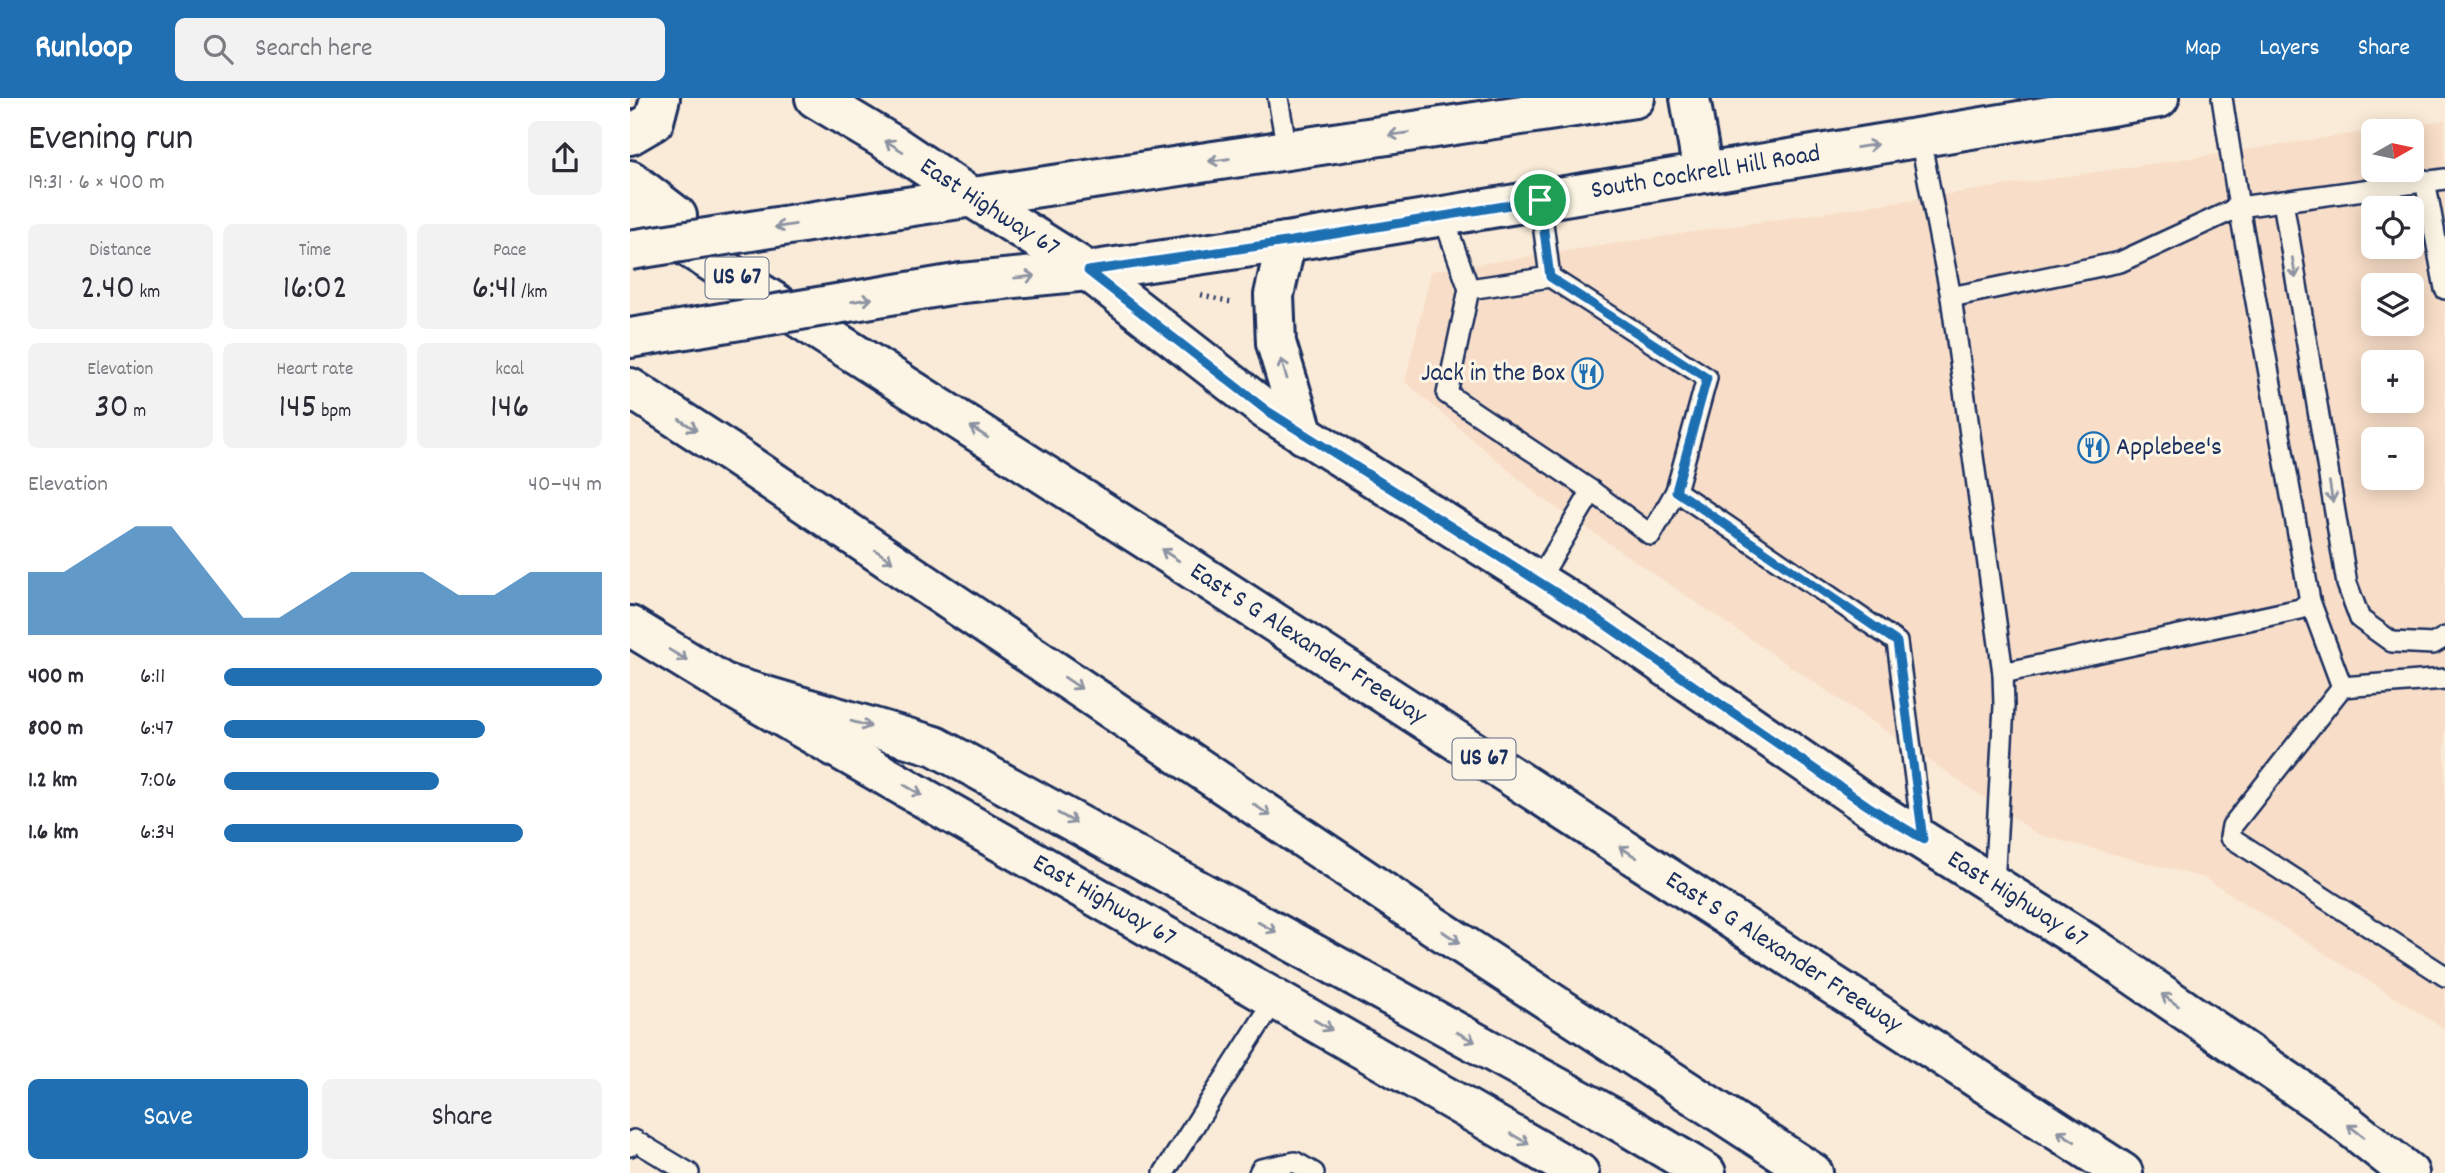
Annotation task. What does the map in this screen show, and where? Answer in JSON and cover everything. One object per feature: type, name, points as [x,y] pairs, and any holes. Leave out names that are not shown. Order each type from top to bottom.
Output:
[{"type":"main road","name":"East Highway 67","points":[[816,98],[1088,271],[1266,410],[1590,614],[1868,806],[2099,951],[2290,1083],[2409,1173]]},
{"type":"main road","points":[[630,250],[1635,98]]},
{"type":"main road","points":[[1690,98],[1703,173]]},
{"type":"main road","name":"South Cockrell Hill Road","points":[[630,338],[961,284],[1088,271],[1286,242],[2159,98]]},
{"type":"main road","points":[[630,180],[844,346]]},
{"type":"main road","name":"East S G Alexander Freeway","points":[[630,210],[2123,1173]]},
{"type":"main road","points":[[1286,242],[1274,295],[1276,343],[1304,435]]},
{"type":"main road","points":[[630,388],[1434,926],[1814,1173]]},
{"type":"main road","name":"East Highway 67","points":[[630,626],[726,684],[1580,1173]]},
{"type":"main road","points":[[726,684],[935,746],[1617,1120],[1706,1173]]},
{"type":"lane","points":[[1278,98],[1287,150]]},
{"type":"lane","points":[[2222,98],[2310,601],[2342,687]]},
{"type":"lane","points":[[1920,138],[1951,297],[2003,673],[2004,706],[1994,885]]},
{"type":"lane","points":[[1951,297],[2120,262],[2239,207],[2445,179]]},
{"type":"lane","points":[[2425,180],[2445,289]]},
{"type":"lane","points":[[1540,200],[1550,277]]},
{"type":"lane","points":[[2283,201],[2351,596],[2360,620],[2392,642],[2433,644],[2445,637]]},
{"type":"lane","points":[[1443,216],[1469,289],[1447,394],[1592,491],[1651,535],[1676,491],[1707,378],[1550,277],[1469,289]]},
{"type":"lane","points":[[1538,581],[1592,491]]},
{"type":"lane","points":[[1676,491],[1897,642],[1923,839]]},
{"type":"lane","points":[[2003,673],[2301,609],[2310,601]]},
{"type":"lane","points":[[2445,679],[2342,687],[2232,826],[2230,837],[2445,976]]},
{"type":"lane","points":[[1164,1173],[1276,998]]},
{"type":"lane","points":[[630,1146],[634,1140],[689,1173]]},
{"type":"lane","points":[[1259,1173],[1261,1169],[1295,1162],[1314,1173]]},
{"type":"path","points":[[1194,294],[1233,303]]},
{"type":"shaded area","points":[[2445,120],[2445,1029],[2205,878],[2039,835],[1539,496],[1405,382],[1431,271],[2361,133],[2361,182],[2424,182],[2424,123]]},
{"type":"place","name":"Jack in the Box","points":[[1588,374]]},
{"type":"place","name":"Applebee's","points":[[2093,448]]},
{"type":"route","points":[[1540,200],[1550,277],[1707,378],[1676,491],[1897,642],[1923,839],[1868,806],[1590,614],[1266,410],[1088,271],[1540,200]]}]
